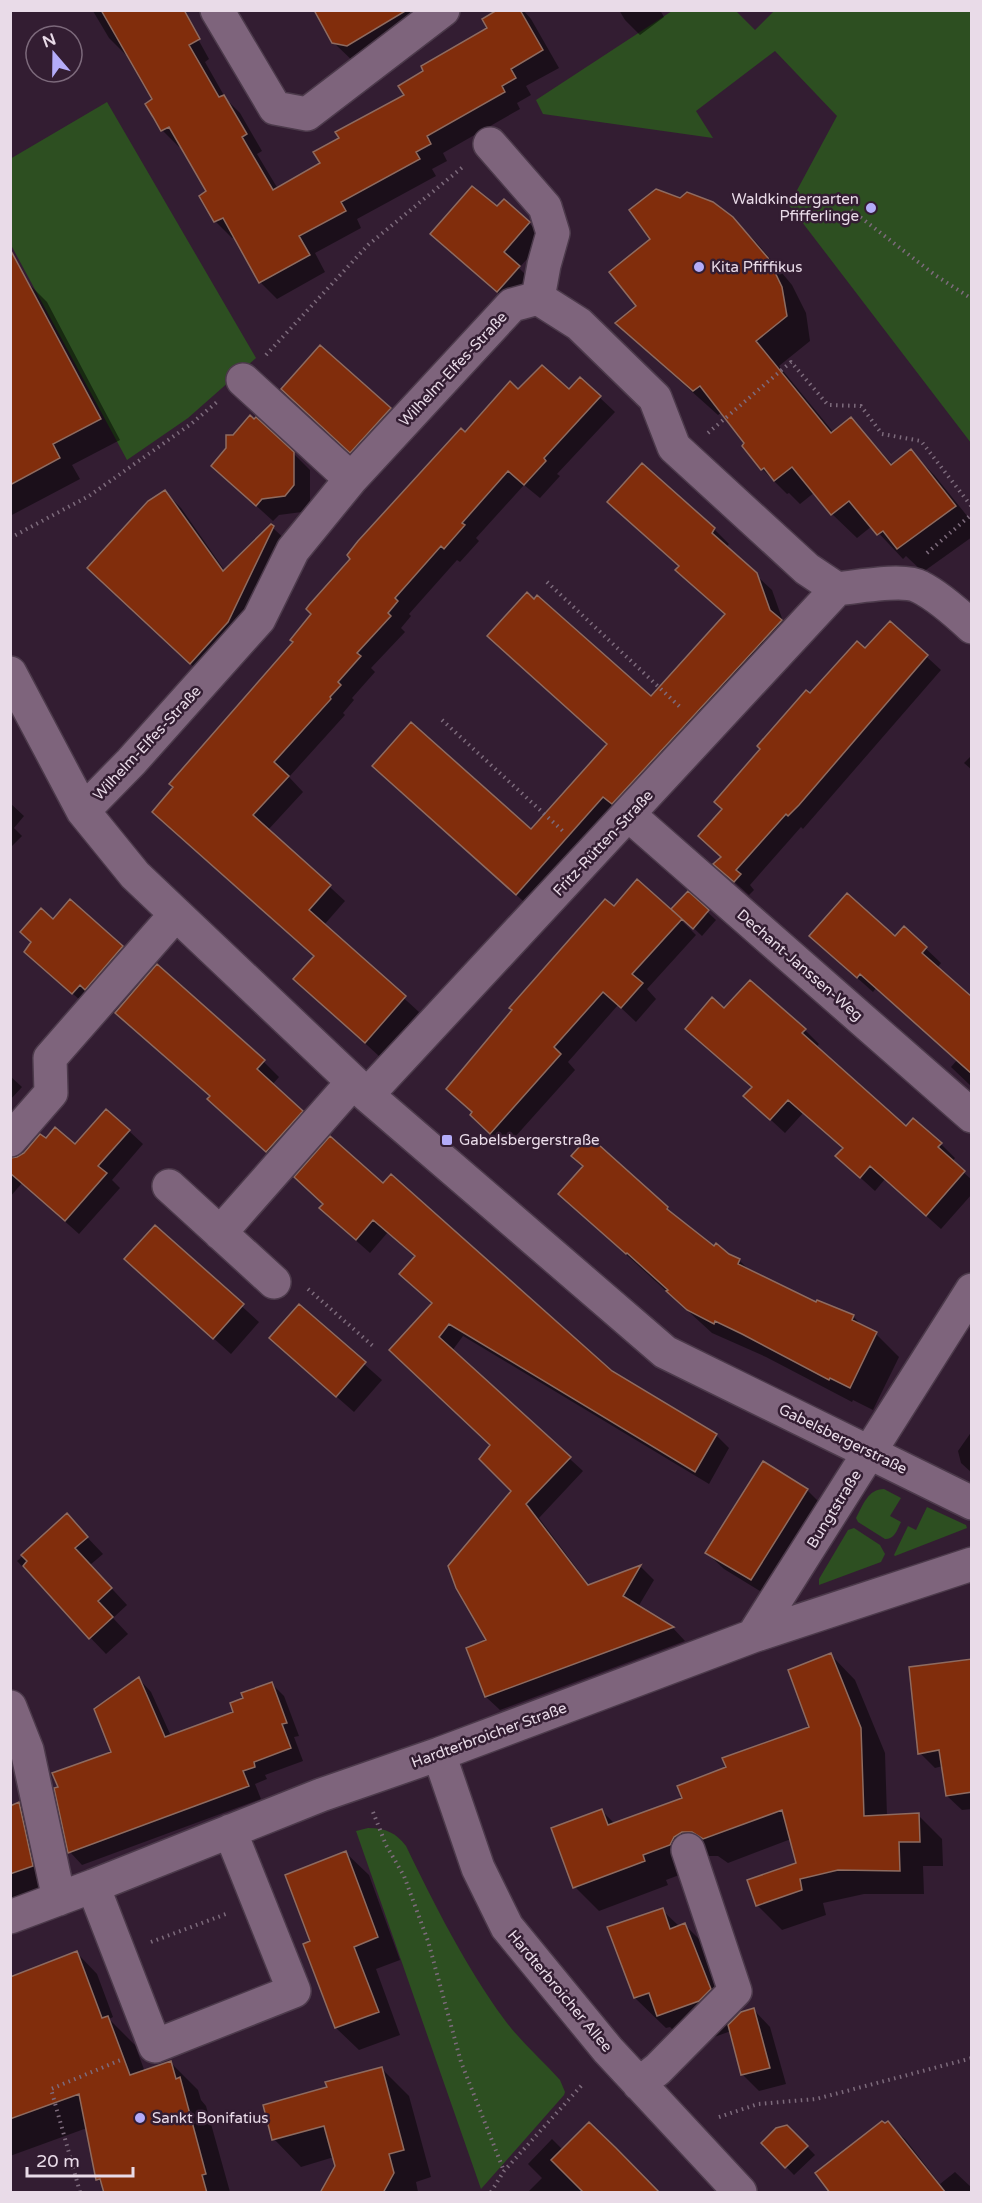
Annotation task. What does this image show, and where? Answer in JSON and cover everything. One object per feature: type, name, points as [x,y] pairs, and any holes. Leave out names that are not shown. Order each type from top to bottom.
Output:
[{"type":"street","points":[[217,10],[275,108],[307,114],[442,10]]},
{"type":"street","points":[[490,144],[545,207],[553,233],[538,298],[579,324],[655,398],[675,447],[683,455],[807,569],[837,589],[890,584],[918,586],[967,616]]},
{"type":"street","name":"Wilhelm-Elfes-Straße","points":[[83,811],[131,762],[259,619],[293,550],[351,479],[512,305],[538,298]]},
{"type":"street","points":[[243,380],[351,479]]},
{"type":"street","name":"Fritz-Rütten-Straße","points":[[360,1088],[590,856],[837,589]]},
{"type":"street","name":"Gabelsbergerstraße","points":[[12,679],[83,811],[135,875],[360,1088],[665,1352],[972,1503]]},
{"type":"street","name":"Dechant-Janssen-Weg","points":[[629,815],[972,1116]]},
{"type":"street","points":[[10,1140],[51,1093],[50,1058],[176,915]]},
{"type":"street","points":[[220,1233],[360,1088]]},
{"type":"street","points":[[169,1186],[274,1282]]},
{"type":"street","name":"Bungtstraße","points":[[753,1636],[972,1290]]},
{"type":"street","name":"Hardterbroicher Straße","points":[[10,1917],[361,1781],[753,1636],[972,1564]]},
{"type":"street","points":[[10,1707],[27,1750],[59,1899]]},
{"type":"street","name":"Hardterbroicher Allee","points":[[439,1754],[478,1868],[507,1927],[608,2050],[740,2193]]},
{"type":"street","points":[[93,1886],[155,2046],[294,1991],[230,1831]]},
{"type":"street","points":[[639,2084],[735,1991],[688,1850]]},
{"type":"path","points":[[851,210],[936,275],[972,299]]},
{"type":"path","points":[[683,455],[791,362],[828,405],[861,406],[882,434],[921,441],[972,507]]},
{"type":"path","points":[[918,586],[922,558],[972,514]]},
{"type":"path","points":[[547,582],[706,731]]},
{"type":"path","points":[[442,720],[590,856]]},
{"type":"path","points":[[274,1282],[304,1285],[372,1346]]},
{"type":"path","points":[[361,1781],[386,1845],[404,1876],[428,1941],[462,2062],[504,2171]]},
{"type":"path","points":[[120,1954],[259,1901]]},
{"type":"path","points":[[80,2193],[51,2089],[155,2046]]},
{"type":"path","points":[[716,2118],[758,2104],[826,2097],[972,2058]]},
{"type":"path","points":[[491,2193],[504,2171],[582,2085]]},
{"type":"green space","points":[[672,11],[736,11],[755,30],[774,11],[971,11],[971,443],[789,205],[837,116],[775,51],[696,111],[713,138],[543,114],[536,100]]},
{"type":"green space","points":[[107,102],[256,358],[188,418],[127,460],[11,245],[10,159]]},
{"type":"green space","points":[[884,1489],[901,1498],[890,1516],[901,1522],[897,1531],[888,1539],[858,1522],[856,1518],[870,1495]]},
{"type":"green space","points":[[927,1507],[966,1525],[967,1528],[895,1556],[908,1526],[916,1530]]},
{"type":"green space","points":[[854,1528],[880,1545],[885,1554],[881,1562],[819,1585],[819,1579],[848,1530]]},
{"type":"green space","points":[[368,1828],[390,1832],[406,1846],[451,1935],[490,1999],[517,2035],[560,2080],[565,2092],[481,2189],[356,1831]]},
{"type":"building","points":[[101,10],[184,10],[200,39],[189,45],[219,97],[224,95],[247,134],[242,137],[273,190],[320,163],[313,152],[339,138],[335,132],[404,95],[398,86],[423,71],[421,66],[487,28],[482,19],[497,10],[520,10],[543,50],[511,69],[516,78],[502,86],[505,92],[427,136],[431,144],[416,152],[420,159],[341,202],[346,211],[299,236],[310,255],[259,283],[223,218],[214,222],[199,196],[206,191],[169,127],[161,131],[145,104],[152,99]]},
{"type":"building","points":[[314,10],[407,10],[347,46],[332,43]]},
{"type":"building","points":[[472,186],[497,206],[504,199],[530,222],[504,252],[520,266],[497,292],[430,234]]},
{"type":"building","points":[[656,189],[680,198],[687,192],[713,202],[733,217],[768,258],[782,287],[787,316],[756,341],[831,433],[851,417],[891,465],[911,449],[956,506],[897,549],[883,531],[877,535],[849,501],[831,515],[792,467],[774,481],[764,468],[761,470],[742,446],[744,443],[700,386],[693,391],[615,323],[636,306],[609,272],[650,239],[629,210]]},
{"type":"building","points":[[10,249],[101,419],[53,444],[60,458],[10,485]]},
{"type":"building","points":[[320,345],[391,408],[350,453],[281,389]]},
{"type":"building","points":[[542,365],[569,389],[580,377],[601,396],[544,458],[546,461],[524,485],[508,471],[462,523],[465,525],[444,549],[441,546],[395,598],[398,601],[388,613],[391,616],[357,653],[361,656],[338,682],[341,685],[330,697],[331,699],[274,762],[289,776],[253,815],[331,885],[309,910],[406,996],[365,1043],[293,979],[314,956],[152,812],[173,787],[169,784],[293,642],[290,640],[311,614],[306,609],[350,559],[347,555],[358,541],[461,428],[465,432],[510,381],[518,389]]},
{"type":"building","points":[[250,415],[254,419],[256,417],[294,452],[294,485],[285,496],[262,499],[256,506],[211,466],[226,448],[226,435],[233,435]]},
{"type":"building","points":[[642,463],[715,528],[712,533],[757,573],[770,610],[782,620],[612,804],[603,797],[516,895],[372,766],[411,722],[531,829],[607,744],[487,636],[527,592],[534,599],[537,595],[651,696],[725,614],[675,570],[679,566],[607,502]]},
{"type":"building","points":[[165,490],[223,571],[271,524],[274,526],[228,622],[190,664],[87,568],[148,501]]},
{"type":"building","points":[[890,621],[928,655],[799,805],[788,816],[786,814],[736,870],[741,874],[734,882],[713,864],[721,857],[698,836],[722,809],[714,802],[760,749],[757,746],[806,690],[810,693],[857,641],[865,648]]},
{"type":"building","points":[[637,879],[682,919],[632,974],[643,983],[621,1008],[603,992],[554,1047],[561,1054],[490,1134],[470,1115],[472,1112],[446,1089],[512,1010],[509,1008],[605,899],[614,906]]},
{"type":"building","points":[[688,891],[709,910],[693,929],[671,909]]},
{"type":"building","points":[[847,893],[895,936],[904,926],[927,947],[922,953],[972,997],[972,1074],[860,974],[857,978],[809,936]]},
{"type":"building","points":[[70,899],[123,946],[85,990],[80,985],[72,994],[24,952],[31,942],[20,932],[41,908],[53,919]]},
{"type":"building","points":[[157,964],[265,1060],[257,1069],[303,1111],[266,1152],[207,1099],[210,1096],[115,1013]]},
{"type":"building","points":[[750,980],[806,1029],[802,1033],[906,1126],[913,1118],[942,1143],[938,1147],[965,1171],[926,1216],[870,1166],[860,1178],[835,1156],[843,1148],[788,1100],[770,1120],[743,1096],[752,1087],[685,1029],[712,997],[724,1008]]},
{"type":"building","points":[[106,1109],[130,1130],[98,1166],[107,1173],[65,1221],[10,1173],[10,1158],[24,1153],[40,1134],[46,1138],[55,1127],[75,1144]]},
{"type":"building","points":[[330,1136],[383,1183],[391,1174],[612,1371],[717,1434],[695,1472],[449,1324],[439,1337],[571,1457],[526,1504],[588,1585],[641,1565],[623,1596],[674,1627],[485,1697],[466,1648],[486,1640],[456,1588],[448,1566],[511,1491],[479,1459],[490,1445],[389,1350],[432,1303],[399,1274],[415,1256],[373,1220],[356,1240],[319,1208],[323,1204],[294,1177]]},
{"type":"building","points":[[589,1136],[668,1207],[667,1209],[714,1246],[716,1243],[729,1254],[740,1259],[738,1264],[816,1302],[817,1300],[854,1315],[852,1320],[877,1332],[850,1388],[830,1378],[829,1380],[715,1321],[714,1324],[687,1310],[627,1253],[558,1194],[583,1166],[571,1156]]},
{"type":"building","points":[[155,1225],[244,1304],[213,1339],[124,1259]]},
{"type":"building","points":[[299,1304],[366,1362],[336,1397],[269,1338]]},
{"type":"building","points":[[763,1461],[808,1489],[751,1580],[705,1553]]},
{"type":"building","points":[[67,1513],[88,1537],[75,1548],[112,1588],[98,1601],[113,1617],[89,1639],[23,1566],[27,1561],[21,1555]]},
{"type":"building","points":[[831,1653],[861,1728],[864,1816],[919,1813],[920,1842],[899,1842],[900,1871],[838,1870],[800,1879],[802,1890],[756,1906],[747,1880],[796,1863],[782,1810],[703,1839],[692,1832],[682,1832],[674,1837],[670,1845],[643,1855],[645,1861],[573,1888],[551,1828],[602,1809],[608,1825],[682,1798],[677,1786],[726,1767],[722,1758],[809,1727],[788,1670]]},
{"type":"building","points":[[972,1659],[972,1792],[946,1796],[939,1750],[918,1754],[909,1667]]},
{"type":"building","points":[[139,1677],[165,1737],[233,1712],[230,1703],[243,1698],[241,1693],[272,1682],[287,1723],[282,1724],[291,1748],[254,1762],[255,1767],[243,1771],[249,1786],[68,1853],[54,1788],[58,1787],[52,1773],[111,1752],[94,1709]]},
{"type":"building","points":[[19,1802],[33,1866],[10,1874],[10,1806]]},
{"type":"building","points":[[346,1851],[378,1937],[354,1947],[379,2012],[335,2028],[303,1944],[310,1941],[285,1875]]},
{"type":"building","points":[[663,1908],[670,1929],[685,1923],[711,1989],[699,2001],[657,2016],[649,1993],[634,1998],[607,1927]]},
{"type":"building","points":[[77,1951],[102,2018],[108,2016],[130,2075],[171,2061],[176,2079],[180,2077],[206,2174],[202,2175],[207,2193],[104,2193],[100,2179],[96,2180],[79,2094],[10,2119],[10,1977]]},
{"type":"building","points":[[754,2008],[770,2068],[741,2075],[728,2025],[741,2012]]},
{"type":"building","points":[[382,2067],[404,2150],[389,2154],[394,2173],[383,2193],[320,2193],[335,2166],[324,2126],[272,2140],[263,2105],[327,2087],[325,2082]]},
{"type":"building","points":[[882,2121],[885,2123],[888,2121],[946,2193],[830,2193],[815,2173]]},
{"type":"building","points":[[589,2122],[660,2193],[584,2193],[551,2160]]},
{"type":"building","points":[[787,2125],[808,2146],[785,2168],[761,2143],[776,2128]]},
{"type":"place","name":"Waldkindergarten Pfifferlinge","points":[[871,208]]},
{"type":"place","name":"Kita Pfiffikus","points":[[699,267]]},
{"type":"place","name":"Gabelsbergerstraße","points":[[447,1140]]},
{"type":"place","name":"Sankt Bonifatius","points":[[140,2118]]}]
